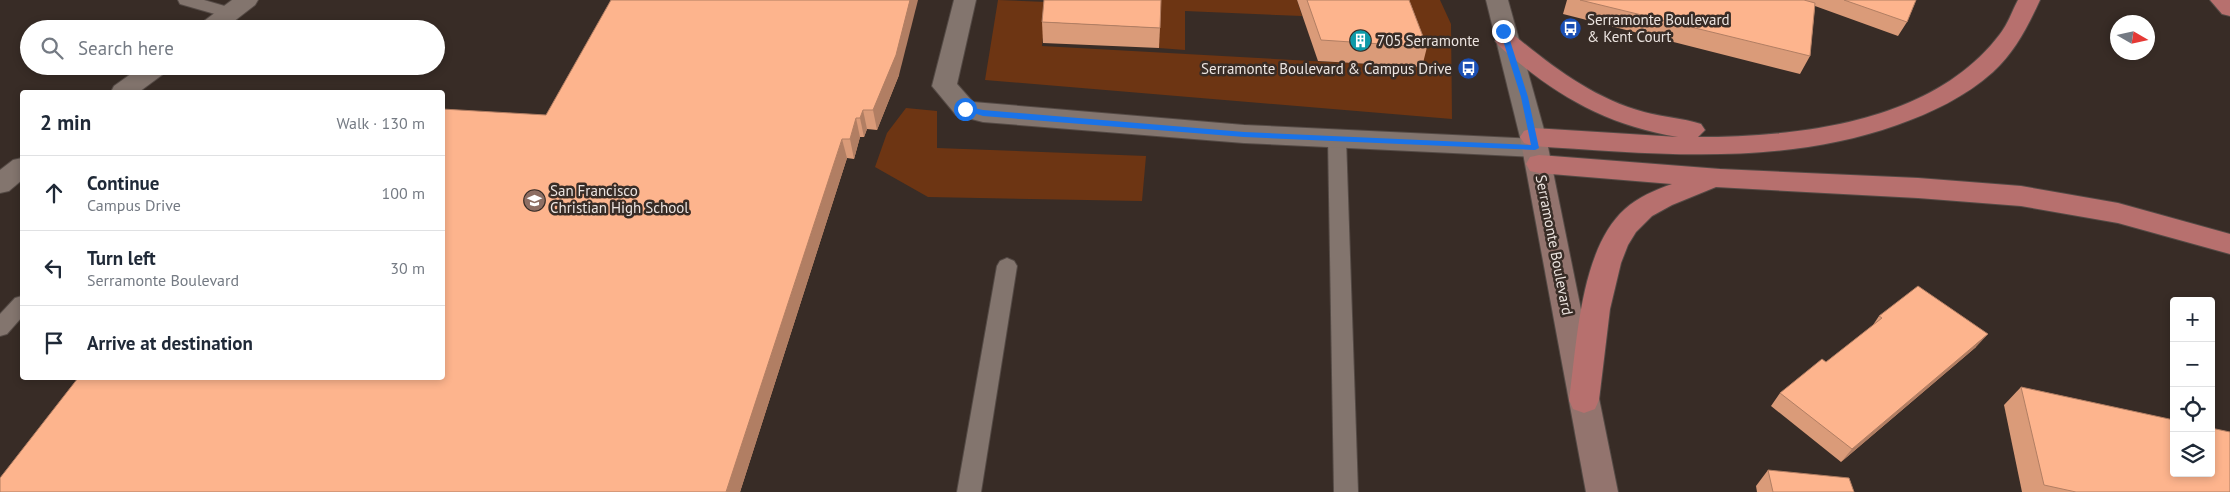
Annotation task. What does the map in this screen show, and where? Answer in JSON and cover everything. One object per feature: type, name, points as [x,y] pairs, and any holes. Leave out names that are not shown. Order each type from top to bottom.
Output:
[{"type":"highway","points":[[1536,149],[1749,145],[1807,139],[1863,125],[1926,104],[1975,76],[2008,42],[2029,0]]},
{"type":"highway","points":[[2221,0],[2230,8]]},
{"type":"highway","points":[[1507,41],[1542,71],[1576,94],[1604,109],[1633,120],[1686,130],[1744,134],[1782,133],[1863,125]]},
{"type":"highway","points":[[1536,149],[1720,178],[1918,188],[2021,196],[2118,213],[2172,226],[2230,244]]},
{"type":"highway","points":[[1584,400],[1596,312],[1605,271],[1611,254],[1626,225],[1637,214],[1664,197],[1720,178]]},
{"type":"main road","name":"Serramonte Boulevard","points":[[1536,149],[1602,492]]},
{"type":"street","points":[[965,0],[944,86],[965,109],[983,113],[1235,134],[1536,149]]},
{"type":"street","name":"Serramonte Boulevard","points":[[1497,0],[1524,97],[1536,149]]},
{"type":"street","points":[[220,20],[238,7]]},
{"type":"street","points":[[126,90],[146,75]]},
{"type":"street","points":[[0,184],[20,169]]},
{"type":"lane","points":[[186,0],[238,7]]},
{"type":"lane","points":[[1337,138],[1346,492]]},
{"type":"lane","points":[[969,492],[1007,266]]},
{"type":"lane","points":[[0,328],[20,306]]},
{"type":"shaded area","points":[[998,0],[1047,2],[1042,46],[1421,67],[1397,0],[1440,0],[1451,24],[1452,119],[985,80]]},
{"type":"shaded area","points":[[1160,0],[1297,0],[1302,16],[1185,11],[1185,50],[1159,48]]},
{"type":"shaded area","points":[[906,108],[937,111],[937,148],[1146,156],[1142,201],[928,197],[875,167],[887,133]]},
{"type":"building","points":[[611,0],[910,0],[896,55],[873,110],[863,110],[860,118],[856,118],[850,139],[842,139],[726,492],[0,492],[0,478],[76,380],[445,380],[445,109],[546,115]]},
{"type":"building","points":[[1044,0],[1161,0],[1160,28],[1042,22]]},
{"type":"building","name":"705 Serramonte","points":[[1307,0],[1409,0],[1427,47],[1321,40]]},
{"type":"building","points":[[1580,0],[1804,0],[1815,3],[1810,56]]},
{"type":"building","points":[[1844,0],[1916,0],[1907,22]]},
{"type":"building","points":[[1918,286],[1988,334],[1852,449],[1780,393],[1822,359],[1826,362],[1882,318],[1879,316]]},
{"type":"building","points":[[2021,387],[2170,419],[2170,477],[2215,477],[2215,429],[2230,432],[2230,492],[2076,492],[2044,485]]},
{"type":"building","points":[[1768,470],[1849,478],[1854,492],[1773,492]]},
{"type":"place","name":"Serramonte Boulevard & Kent Court","points":[[1571,29]]},
{"type":"place","name":"705 Serramonte","points":[[1361,41]]},
{"type":"place","name":"Serramonte Boulevard & Campus Drive","points":[[1468,69]]},
{"type":"place","name":"San Francisco Christian High School","points":[[534,200]]},
{"type":"route","points":[[965,109],[983,113],[1244,134],[1535,148],[1524,97],[1503,31]]}]
